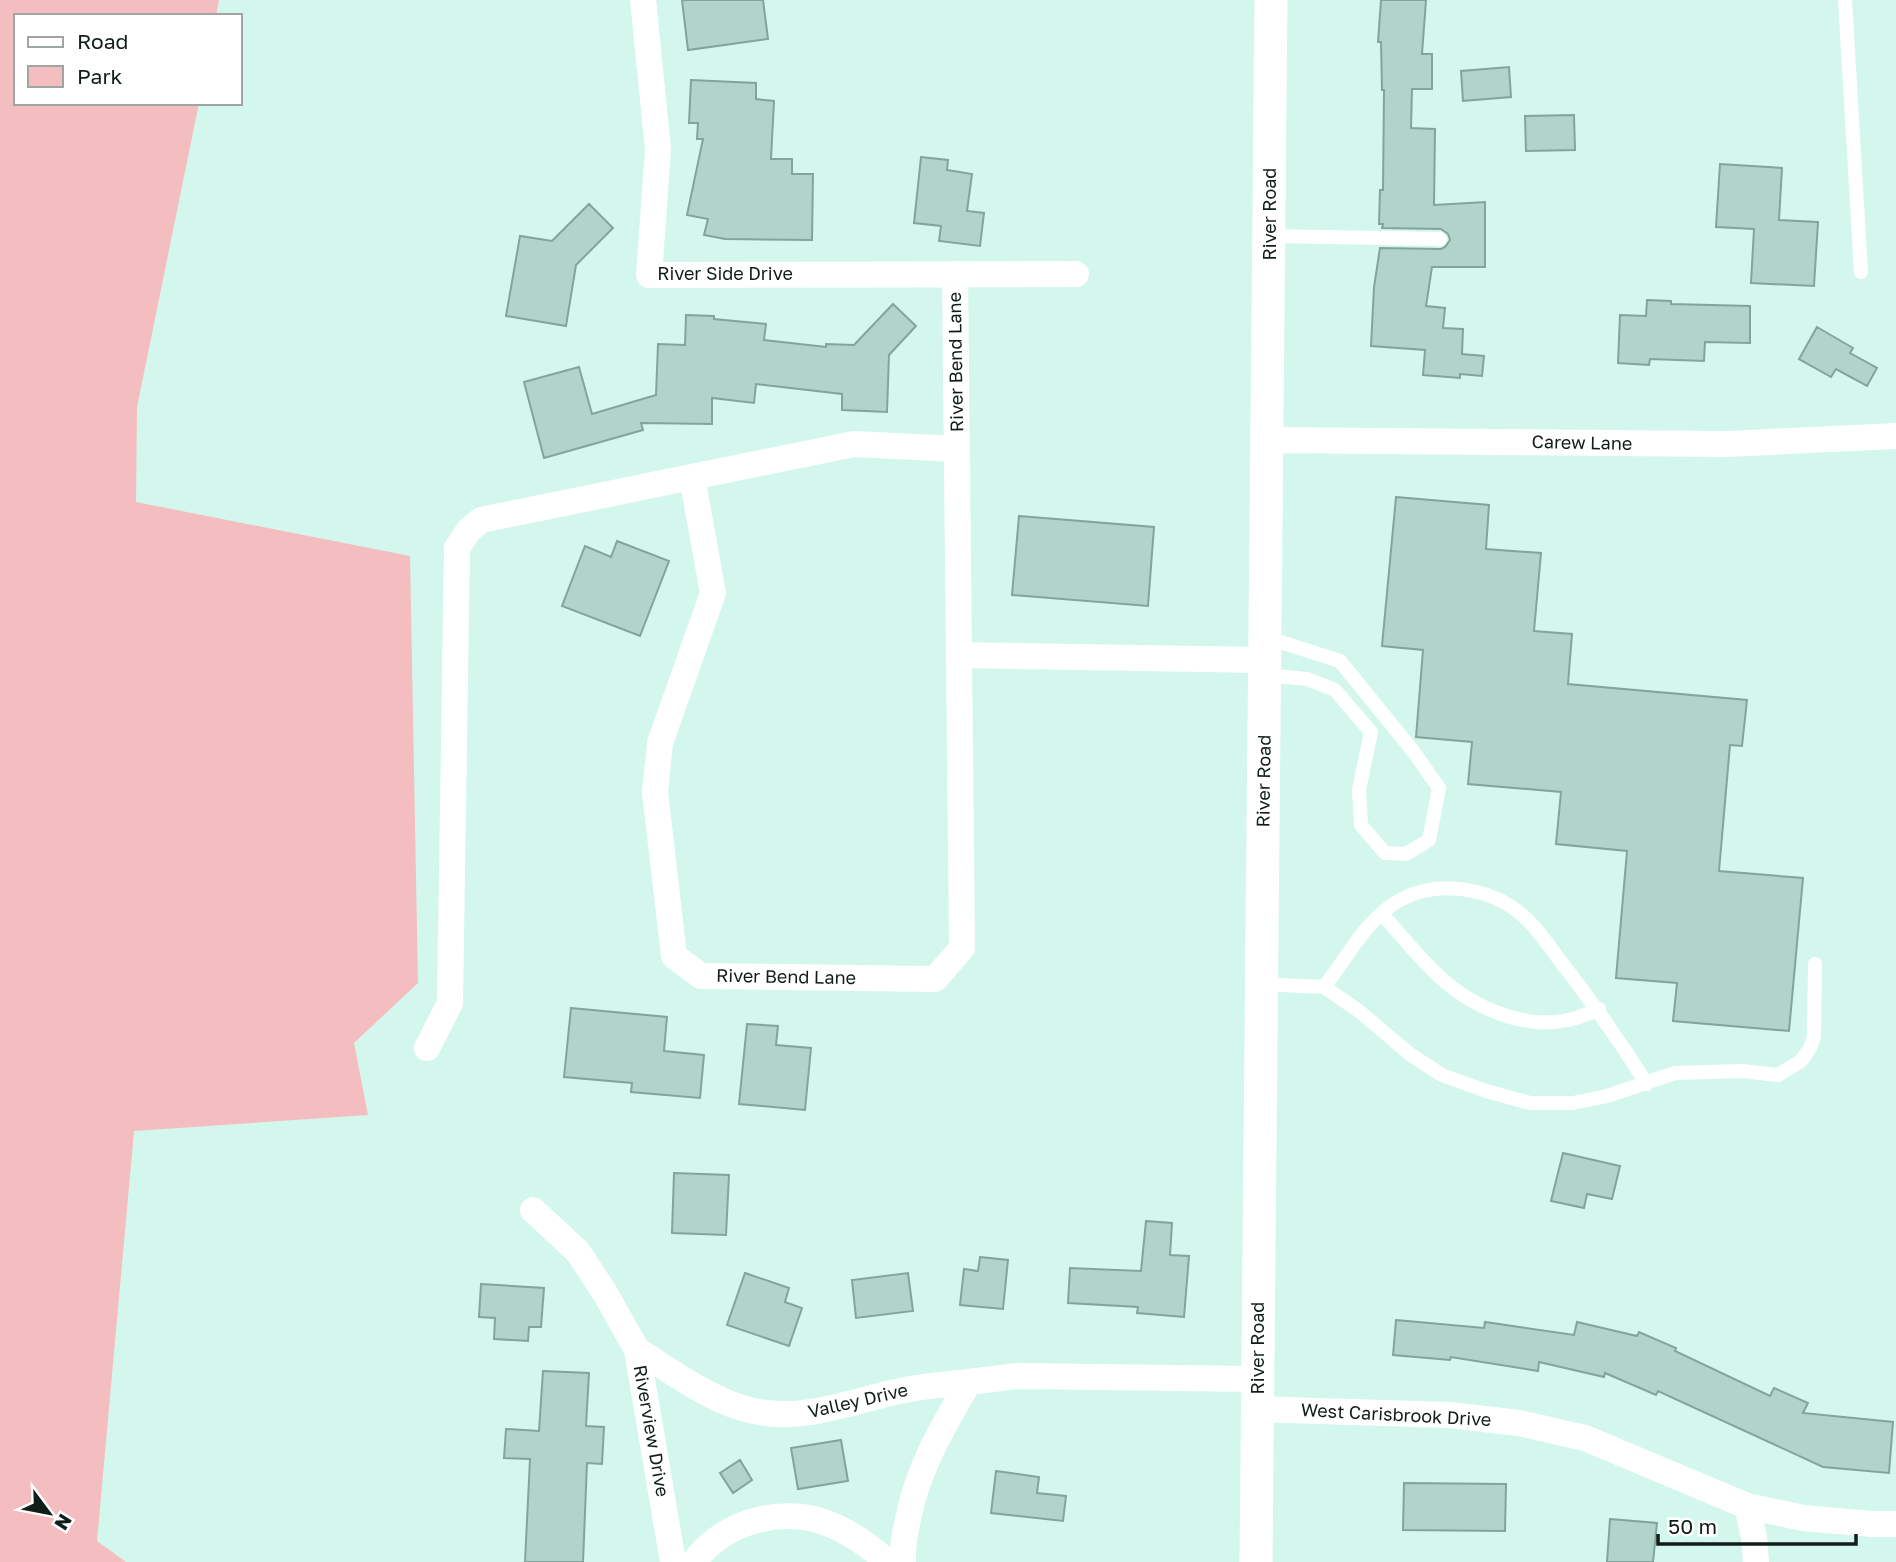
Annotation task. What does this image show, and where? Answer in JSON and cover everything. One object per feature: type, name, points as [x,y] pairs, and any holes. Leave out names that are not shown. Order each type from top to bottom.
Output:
[{"type":"street","name":"River Side Drive","points":[[643,0],[658,149],[649,275],[1076,274]]},
{"type":"street","name":"River Road","points":[[1256,1562],[1271,0]]},
{"type":"street","name":"River Bend Lane","points":[[692,477],[713,593],[660,743],[654,792],[674,956],[701,976],[935,979],[962,948],[955,274]]},
{"type":"street","name":"Carew Lane","points":[[1268,440],[1727,444],[1896,436]]},
{"type":"street","name":"River Bend Lane","points":[[428,1048],[450,1003],[457,548],[470,530],[481,520],[854,444],[957,449]]},
{"type":"street","points":[[960,654],[1265,657]]},
{"type":"street","name":"Riverview Drive","points":[[533,1210],[578,1252],[637,1350],[673,1562]]},
{"type":"street","name":"Valley Drive","points":[[637,1350],[684,1379],[738,1407],[767,1413],[799,1415],[831,1410],[915,1388],[1018,1377],[1258,1394]]},
{"type":"street","points":[[903,1562],[902,1549],[909,1510],[922,1469],[934,1442],[970,1382]]},
{"type":"street","name":"West Carisbrook Drive","points":[[1258,1394],[1519,1423],[1585,1438],[1747,1506],[1803,1518],[1896,1524]]},
{"type":"street","points":[[1747,1506],[1756,1562]]},
{"type":"street","points":[[694,1562],[701,1552],[724,1533],[746,1522],[796,1516],[832,1524],[862,1541],[888,1562]]},
{"type":"lane","points":[[1845,0],[1861,272]]},
{"type":"lane","points":[[1270,236],[1440,239]]},
{"type":"lane","points":[[1265,657],[1340,661],[1439,788],[1429,840],[1406,854],[1385,853],[1361,825],[1359,790],[1371,732],[1335,690],[1265,657]]},
{"type":"lane","points":[[1324,988],[1358,939],[1400,900],[1426,890],[1455,888],[1487,895],[1517,910],[1540,934],[1598,1009],[1647,1084]]},
{"type":"lane","points":[[1382,914],[1435,974],[1485,1010],[1549,1024],[1579,1019],[1598,1009]]},
{"type":"lane","points":[[1261,984],[1324,988],[1359,1011],[1411,1055],[1443,1075],[1530,1103],[1573,1103],[1647,1084],[1675,1073],[1742,1072],[1778,1076],[1791,1069],[1801,1061],[1814,1037],[1815,964]]},
{"type":"green space","points":[[0,0],[219,0],[216,14],[14,14],[14,105],[199,105],[137,407],[136,502],[410,556],[418,983],[354,1043],[368,1115],[134,1131],[97,1541],[126,1562],[0,1562]]},
{"type":"building","points":[[682,0],[763,0],[768,39],[688,50]]},
{"type":"building","points":[[1381,0],[1426,0],[1422,54],[1432,54],[1432,89],[1412,89],[1411,128],[1435,129],[1434,205],[1485,202],[1485,267],[1432,267],[1426,306],[1445,308],[1443,328],[1463,329],[1462,354],[1484,356],[1482,376],[1460,374],[1460,378],[1423,375],[1425,350],[1371,346],[1374,287],[1380,248],[1441,249],[1450,240],[1448,234],[1441,229],[1382,228],[1383,224],[1379,224],[1380,190],[1383,190],[1384,90],[1381,42],[1378,42]]},
{"type":"building","points":[[1509,67],[1511,97],[1463,101],[1461,71]]},
{"type":"building","points":[[691,80],[756,83],[756,99],[774,101],[771,159],[792,159],[792,174],[813,174],[812,240],[725,239],[704,235],[708,219],[687,215],[703,139],[697,139],[698,123],[689,123]]},
{"type":"building","points":[[1574,115],[1575,150],[1526,151],[1525,116]]},
{"type":"building","points":[[921,157],[948,160],[947,170],[972,174],[967,211],[984,213],[980,246],[939,241],[941,226],[914,223]]},
{"type":"building","points":[[1720,164],[1782,168],[1779,220],[1818,222],[1814,286],[1751,283],[1754,229],[1716,227]]},
{"type":"building","points":[[589,204],[613,228],[576,265],[566,326],[506,316],[520,236],[552,241]]},
{"type":"building","points":[[1647,300],[1671,301],[1671,304],[1750,306],[1750,343],[1705,342],[1704,361],[1650,359],[1649,365],[1618,363],[1620,315],[1646,316]]},
{"type":"building","points":[[893,304],[916,326],[889,355],[887,412],[842,410],[842,394],[756,384],[754,403],[712,398],[712,424],[641,423],[643,430],[544,458],[524,382],[579,367],[592,414],[656,395],[658,344],[685,345],[686,315],[714,316],[714,319],[766,324],[764,340],[826,347],[826,344],[854,345]]},
{"type":"building","points":[[1817,327],[1853,348],[1850,353],[1877,368],[1867,386],[1836,369],[1831,377],[1799,359]]},
{"type":"building","points":[[1396,497],[1489,505],[1486,549],[1541,553],[1534,631],[1572,634],[1568,684],[1747,700],[1742,746],[1730,745],[1719,871],[1803,878],[1789,1031],[1673,1021],[1677,983],[1616,978],[1627,851],[1556,844],[1561,792],[1468,784],[1472,742],[1416,737],[1423,650],[1382,646]]},
{"type":"building","points":[[1019,516],[1154,527],[1148,606],[1012,595]]},
{"type":"building","points":[[617,541],[669,561],[640,636],[562,606],[585,546],[611,557]]},
{"type":"building","points":[[571,1008],[667,1017],[664,1051],[704,1055],[700,1098],[631,1092],[632,1083],[564,1077]]},
{"type":"building","points":[[747,1024],[778,1026],[776,1045],[811,1048],[805,1110],[739,1104]]},
{"type":"building","points":[[1563,1153],[1620,1166],[1612,1199],[1587,1194],[1584,1208],[1551,1201]]},
{"type":"building","points":[[674,1173],[729,1175],[726,1235],[672,1233]]},
{"type":"building","points":[[1146,1221],[1172,1223],[1170,1255],[1189,1256],[1184,1317],[1137,1313],[1138,1307],[1068,1303],[1070,1268],[1141,1271]]},
{"type":"building","points":[[980,1257],[1008,1260],[1003,1309],[960,1305],[964,1269],[978,1271]]},
{"type":"building","points":[[745,1273],[789,1288],[785,1302],[802,1308],[789,1346],[727,1325]]},
{"type":"building","points":[[908,1273],[913,1311],[856,1318],[852,1280]]},
{"type":"building","points":[[481,1284],[544,1288],[541,1327],[529,1327],[528,1341],[494,1339],[495,1318],[479,1317]]},
{"type":"building","points":[[1396,1320],[1484,1328],[1485,1322],[1574,1335],[1577,1322],[1637,1336],[1639,1332],[1770,1396],[1774,1388],[1808,1403],[1803,1413],[1893,1422],[1889,1473],[1823,1467],[1658,1391],[1656,1395],[1605,1373],[1604,1377],[1539,1362],[1538,1371],[1451,1357],[1450,1360],[1393,1355]]},
{"type":"building","points":[[543,1371],[589,1373],[586,1426],[604,1427],[602,1464],[587,1463],[583,1562],[525,1562],[530,1459],[504,1458],[506,1429],[539,1431]]},
{"type":"building","points":[[841,1440],[848,1481],[798,1489],[791,1448]]},
{"type":"building","points":[[740,1460],[752,1480],[733,1493],[720,1473]]},
{"type":"building","points":[[996,1471],[1039,1477],[1037,1493],[1066,1496],[1063,1521],[991,1513]]},
{"type":"building","points":[[1404,1483],[1506,1484],[1505,1531],[1403,1530]]},
{"type":"building","points":[[1610,1519],[1657,1523],[1653,1562],[1607,1562]]}]
